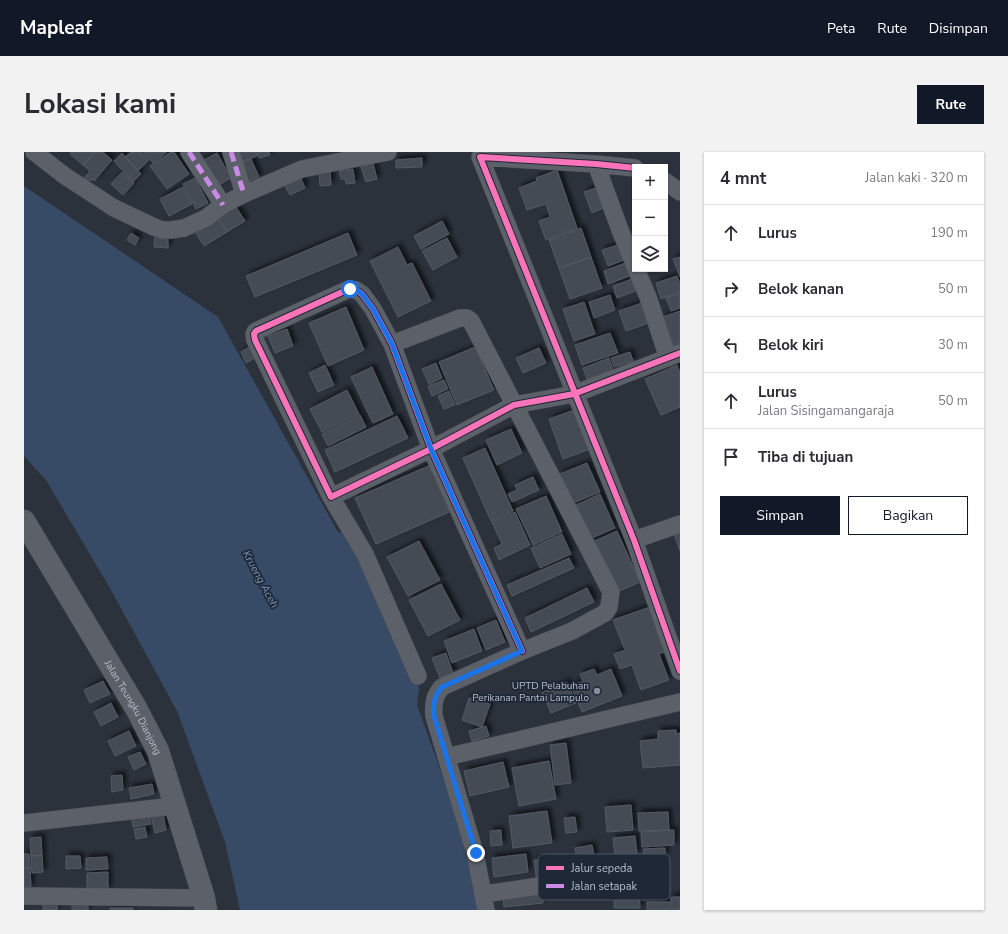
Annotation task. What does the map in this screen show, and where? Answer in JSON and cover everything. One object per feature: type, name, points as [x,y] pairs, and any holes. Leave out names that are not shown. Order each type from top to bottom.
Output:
[{"type":"street","points":[[34,152],[65,176],[114,208],[162,230],[177,230],[184,228],[206,218],[223,205],[283,176],[302,170],[388,152]]},
{"type":"street","points":[[189,152],[223,205]]},
{"type":"street","points":[[231,152],[244,194]]},
{"type":"street","points":[[632,168],[475,155],[634,540],[680,671]]},
{"type":"street","points":[[596,164],[632,259]]},
{"type":"street","points":[[668,183],[680,192]]},
{"type":"street","points":[[331,497],[431,449],[514,405],[574,394],[674,356],[637,272]]},
{"type":"street","points":[[418,676],[365,554],[331,497],[255,340],[254,334],[256,331],[350,289],[356,290],[362,294],[373,309],[392,344],[431,449],[522,651]]},
{"type":"street","points":[[392,344],[460,318],[467,318],[471,322],[611,592],[609,607],[605,613],[572,631],[522,651],[442,687],[437,693],[433,703],[434,716],[476,853],[485,902],[538,887]]},
{"type":"street","name":"Jalan Teungku Dianjong","points":[[25,524],[136,708],[158,751],[205,904]]},
{"type":"street","points":[[634,540],[680,524]]},
{"type":"street","points":[[446,757],[680,702]]},
{"type":"street","points":[[24,822],[174,806]]},
{"type":"street","points":[[24,896],[205,904]]},
{"type":"water","name":"Krueng Aceh","points":[[24,186],[218,317],[338,532],[353,536],[419,687],[417,705],[477,872],[481,910],[240,910],[225,842],[177,711],[111,590],[46,480],[24,456]]},
{"type":"building","points":[[71,152],[95,152],[83,165],[70,154]]},
{"type":"building","points":[[95,152],[103,152],[112,160],[94,181],[92,179],[89,182],[84,178],[90,171],[83,165]]},
{"type":"building","points":[[131,152],[142,152],[149,160],[138,171],[125,157]]},
{"type":"building","points":[[144,152],[167,152],[153,163]]},
{"type":"building","points":[[171,152],[174,152],[189,174],[167,189],[150,166]]},
{"type":"building","points":[[234,152],[256,152],[257,156],[238,163]]},
{"type":"building","points":[[257,152],[269,152],[270,155],[259,158]]},
{"type":"building","points":[[122,153],[141,174],[133,182],[114,161]]},
{"type":"building","points":[[217,153],[231,178],[214,188],[200,162]]},
{"type":"building","points":[[422,158],[422,167],[396,168],[396,160]]},
{"type":"building","points":[[251,159],[259,177],[246,182],[238,164]]},
{"type":"building","points":[[373,163],[377,179],[366,182],[361,167]]},
{"type":"building","points":[[353,169],[355,183],[346,184],[345,179],[341,179],[339,171]]},
{"type":"building","points":[[557,170],[577,228],[546,240],[539,221],[550,217],[546,204],[527,210],[519,188],[537,181],[536,178]]},
{"type":"building","points":[[319,171],[330,171],[331,185],[320,186]]},
{"type":"building","points":[[122,172],[134,183],[123,195],[111,184]]},
{"type":"building","points":[[300,176],[305,188],[290,195],[284,184]]},
{"type":"building","points":[[195,178],[208,203],[196,209],[183,184]]},
{"type":"building","points":[[183,187],[192,204],[169,216],[160,199]]},
{"type":"building","points":[[599,187],[606,207],[592,213],[584,192]]},
{"type":"building","points":[[236,207],[245,221],[227,232],[218,218]]},
{"type":"building","points":[[218,218],[227,232],[204,246],[195,232]]},
{"type":"building","points":[[442,221],[449,234],[421,249],[414,236]]},
{"type":"building","points":[[581,228],[591,257],[559,268],[549,240]]},
{"type":"building","points":[[131,233],[139,238],[135,245],[127,240]]},
{"type":"building","points":[[348,233],[357,255],[255,297],[246,276]]},
{"type":"building","points":[[155,235],[161,235],[161,238],[168,239],[168,248],[154,247]]},
{"type":"building","points":[[447,238],[457,257],[433,270],[422,251]]},
{"type":"building","points":[[618,245],[624,260],[608,266],[602,250]]},
{"type":"building","points":[[398,247],[407,265],[412,263],[431,301],[398,317],[370,261]]},
{"type":"building","points":[[591,257],[602,288],[570,299],[559,268]]},
{"type":"building","points":[[680,257],[680,277],[673,259]]},
{"type":"building","points":[[628,262],[632,275],[608,284],[604,271]]},
{"type":"building","points":[[677,276],[680,284],[680,292],[661,299],[656,283]]},
{"type":"building","points":[[632,279],[636,291],[617,298],[613,286]]},
{"type":"building","points":[[680,293],[680,308],[671,311],[666,298]]},
{"type":"building","points":[[610,295],[615,310],[594,318],[589,302]]},
{"type":"building","points":[[584,302],[595,334],[574,341],[563,309]]},
{"type":"building","points":[[642,303],[649,323],[626,331],[619,311]]},
{"type":"building","points":[[346,307],[364,350],[328,366],[309,323]]},
{"type":"building","points":[[680,311],[680,345],[674,348],[663,317]]},
{"type":"building","points":[[287,329],[293,346],[275,353],[268,336]]},
{"type":"building","points":[[610,333],[618,353],[582,365],[575,345]]},
{"type":"building","points":[[249,347],[255,358],[246,363],[241,352]]},
{"type":"building","points":[[475,347],[494,390],[457,405],[439,362]]},
{"type":"building","points":[[539,348],[546,363],[523,373],[516,358]]},
{"type":"building","points":[[630,352],[633,361],[614,367],[611,358]]},
{"type":"building","points":[[609,358],[613,370],[587,379],[583,368]]},
{"type":"building","points":[[436,363],[442,378],[429,384],[422,369]]},
{"type":"building","points":[[325,365],[334,385],[318,392],[309,373]]},
{"type":"building","points":[[677,365],[680,372],[680,407],[661,415],[645,379]]},
{"type":"building","points":[[372,367],[393,414],[373,423],[351,377]]},
{"type":"building","points":[[444,380],[448,389],[432,396],[428,386]]},
{"type":"building","points":[[347,390],[359,414],[322,432],[310,409]]},
{"type":"building","points":[[449,391],[455,405],[444,409],[438,396]]},
{"type":"building","points":[[574,410],[588,450],[563,459],[549,419]]},
{"type":"building","points":[[360,415],[366,427],[328,446],[322,434]]},
{"type":"building","points":[[397,416],[408,438],[335,472],[325,450]]},
{"type":"building","points":[[511,429],[522,453],[497,465],[486,440]]},
{"type":"building","points":[[485,448],[513,511],[491,521],[463,458]]},
{"type":"building","points":[[587,463],[600,492],[573,503],[560,474]]},
{"type":"building","points":[[433,464],[454,510],[376,544],[355,498]]},
{"type":"building","points":[[533,477],[539,490],[512,502],[508,494],[517,490],[515,485]]},
{"type":"building","points":[[600,494],[615,528],[589,539],[574,506]]},
{"type":"building","points":[[546,496],[562,532],[533,545],[516,509]]},
{"type":"building","points":[[515,512],[530,545],[499,560],[494,548],[502,544],[492,522]]},
{"type":"building","points":[[680,528],[680,551],[673,531]]},
{"type":"building","points":[[617,531],[640,582],[613,594],[590,543]]},
{"type":"building","points":[[562,534],[571,554],[540,568],[531,548]]},
{"type":"building","points":[[419,541],[440,580],[408,596],[387,557]]},
{"type":"building","points":[[569,558],[574,568],[512,596],[507,585]]},
{"type":"building","points":[[441,584],[460,620],[428,636],[409,600]]},
{"type":"building","points":[[587,588],[594,602],[531,632],[525,618]]},
{"type":"building","points":[[653,606],[670,650],[659,654],[669,680],[641,690],[632,665],[620,669],[614,654],[625,650],[613,620]]},
{"type":"building","points":[[496,620],[505,642],[486,650],[477,628]]},
{"type":"building","points":[[474,629],[482,651],[452,663],[444,641]]},
{"type":"building","points":[[446,653],[453,673],[440,678],[432,658]]},
{"type":"building","name":"UPTD Pelabuhan Perikanan Pantai Lampulo","points":[[594,669],[597,675],[611,669],[622,696],[582,712],[571,686],[583,681],[580,674]]},
{"type":"building","points":[[103,681],[110,694],[90,703],[84,690]]},
{"type":"building","points":[[567,682],[576,703],[551,713],[542,693]]},
{"type":"building","points":[[469,698],[490,704],[482,727],[462,720]]},
{"type":"building","points":[[111,703],[118,717],[101,726],[94,712]]},
{"type":"building","points":[[486,726],[489,736],[472,741],[469,731]]},
{"type":"building","points":[[676,730],[676,734],[680,733],[680,765],[643,768],[640,741],[658,739],[658,731]]},
{"type":"building","points":[[129,731],[136,746],[115,756],[108,741]]},
{"type":"building","points":[[566,743],[571,783],[555,785],[550,745]]},
{"type":"building","points":[[140,752],[146,764],[134,770],[128,757]]},
{"type":"building","points":[[549,761],[556,799],[519,806],[512,768]]},
{"type":"building","points":[[503,762],[509,787],[470,796],[464,771]]},
{"type":"building","points":[[122,775],[123,790],[112,792],[111,776]]},
{"type":"building","points":[[152,784],[154,794],[131,799],[129,788]]},
{"type":"building","points":[[631,805],[633,830],[607,832],[605,807]]},
{"type":"building","points":[[547,811],[552,843],[513,848],[509,816]]},
{"type":"building","points":[[668,812],[669,830],[639,831],[638,813]]},
{"type":"building","points":[[163,813],[166,830],[155,833],[151,815]]},
{"type":"building","points":[[149,814],[151,824],[133,827],[131,816]]},
{"type":"building","points":[[575,817],[577,832],[566,833],[564,818]]},
{"type":"building","points":[[145,827],[147,837],[136,839],[134,829]]},
{"type":"building","points":[[501,830],[502,845],[491,846],[490,831]]},
{"type":"building","points":[[674,830],[674,845],[642,847],[641,832]]},
{"type":"building","points":[[635,836],[637,854],[615,854],[613,838]]},
{"type":"building","points":[[41,837],[42,855],[31,856],[30,838]]},
{"type":"building","points":[[592,845],[594,854],[576,854],[575,848]]},
{"type":"building","points":[[665,848],[665,854],[644,854],[643,849]]},
{"type":"building","points":[[24,854],[29,854],[30,868],[24,868]]},
{"type":"building","points":[[526,854],[528,872],[494,877],[492,858]]},
{"type":"building","points":[[42,855],[43,872],[32,873],[31,856]]},
{"type":"building","points":[[66,856],[80,856],[81,868],[66,869]]},
{"type":"building","points":[[107,857],[108,869],[86,870],[86,858]]},
{"type":"building","points":[[534,860],[538,860],[538,883],[537,883]]},
{"type":"building","points":[[24,868],[30,868],[31,888],[24,888]]},
{"type":"building","points":[[108,872],[108,889],[87,890],[87,873]]},
{"type":"building","points":[[538,893],[538,900],[543,900],[543,903],[504,907],[503,897]]},
{"type":"building","points":[[671,897],[680,897],[680,910],[671,910]]},
{"type":"building","points":[[614,900],[640,900],[640,908],[614,908]]},
{"type":"building","points":[[72,901],[88,901],[88,910],[72,910]]},
{"type":"building","points":[[43,902],[57,902],[57,910],[43,910]]},
{"type":"building","points":[[647,902],[670,902],[669,910],[647,910]]},
{"type":"building","points":[[110,908],[133,908],[133,910],[110,910]]},
{"type":"marked path","points":[[189,152],[223,205]]},
{"type":"marked path","points":[[231,152],[244,194]]},
{"type":"cycle path","points":[[632,168],[480,157],[634,540],[680,671]]},
{"type":"cycle path","points":[[522,651],[431,449],[392,344],[373,309],[362,294],[356,290],[349,289],[256,331],[254,334],[255,340],[331,497],[431,449],[514,405],[574,394],[680,353]]},
{"type":"place","name":"UPTD Pelabuhan Perikanan Pantai Lampulo","points":[[597,691]]},
{"type":"route","points":[[350,289],[359,291],[362,294],[373,309],[392,344],[431,449],[522,651],[442,687],[437,693],[433,703],[434,716],[476,853]]}]
